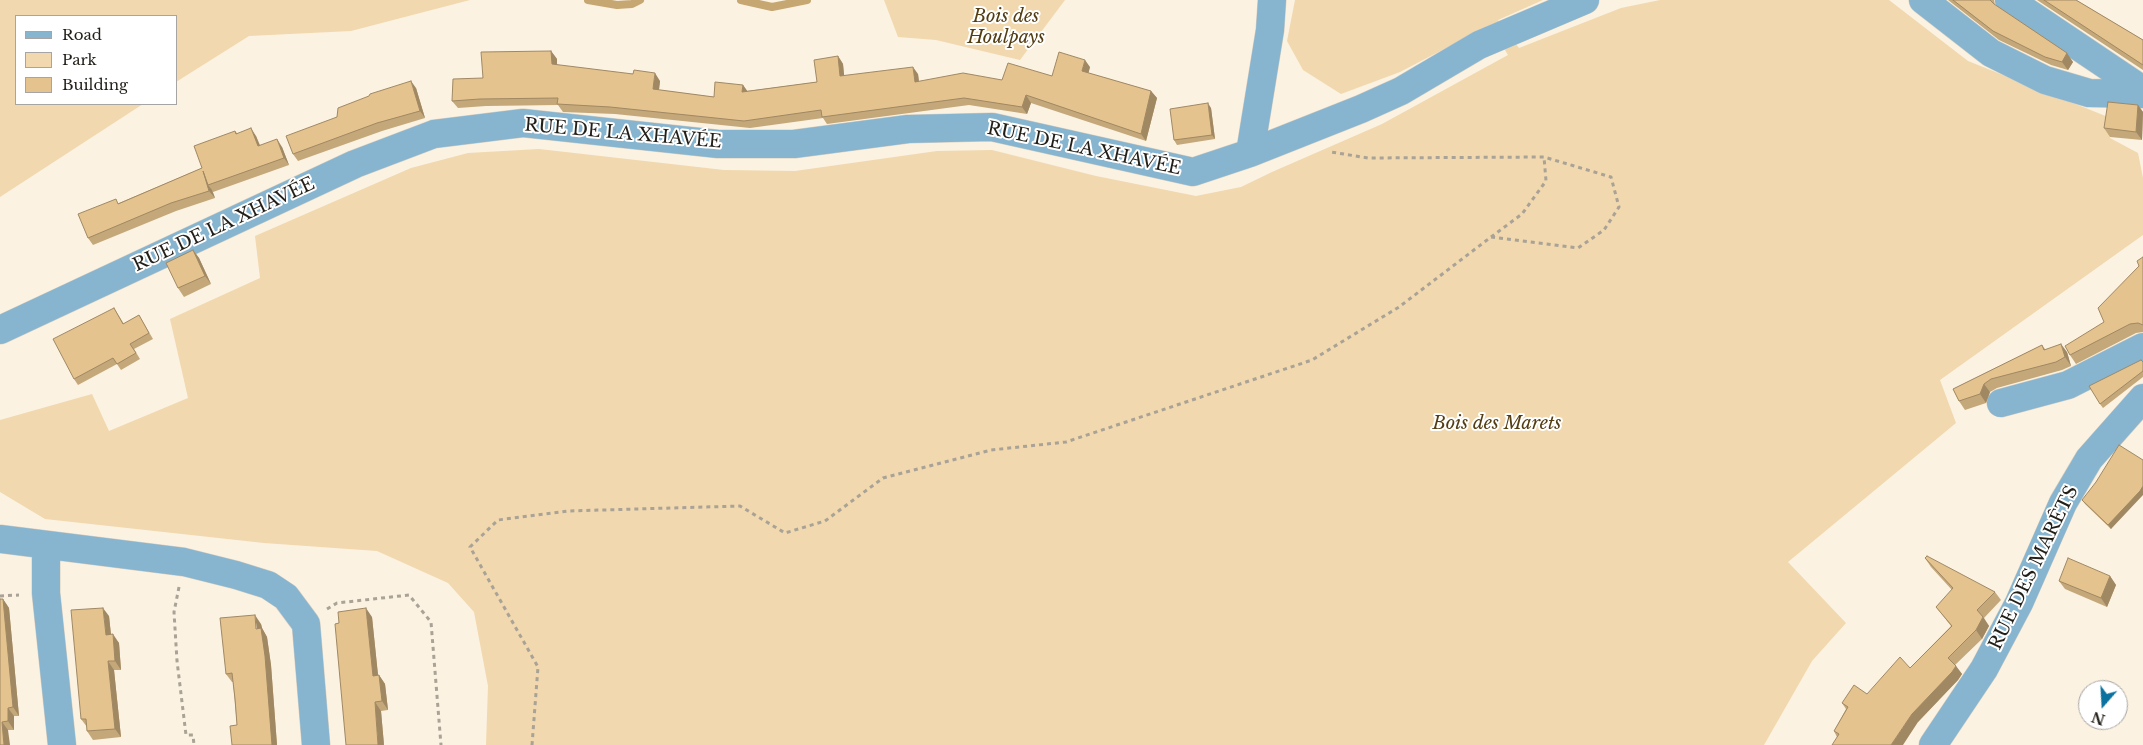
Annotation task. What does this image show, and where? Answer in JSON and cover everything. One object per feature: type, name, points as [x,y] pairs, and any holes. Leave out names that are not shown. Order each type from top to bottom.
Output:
[{"type":"street","points":[[1250,153],[1270,30],[1272,0]]},
{"type":"street","name":"RUE DE LA XHAVÉE","points":[[0,330],[355,164],[434,134],[523,123],[718,144],[794,144],[908,129],[992,127],[1193,172],[1250,153],[1393,94],[1479,45],[1529,22],[1585,0]]},
{"type":"street","points":[[1923,0],[1991,53],[2045,80],[2089,93],[2143,94]]},
{"type":"street","points":[[2009,0],[2143,90]]},
{"type":"street","points":[[2001,404],[2068,385],[2143,347]]},
{"type":"street","name":"RUE DES MARÊTS","points":[[1932,745],[1984,669],[2018,603],[2063,503],[2089,459],[2143,398]]},
{"type":"street","points":[[0,539],[184,562],[268,585],[286,597],[306,624],[316,745]]},
{"type":"street","points":[[46,545],[46,593],[62,745]]},
{"type":"path","points":[[1329,152],[1368,158],[1544,157],[1611,177],[1619,207],[1604,230],[1578,248],[1491,237]]},
{"type":"path","points":[[532,745],[538,667],[470,547],[498,520],[568,512],[740,506],[785,533],[826,521],[884,478],[991,450],[1066,442],[1312,360],[1399,307],[1522,214],[1546,181],[1544,157]]},
{"type":"path","points":[[184,562],[174,612],[186,735],[192,735],[194,745]]},
{"type":"path","points":[[306,624],[337,603],[409,595],[432,622],[441,745]]},
{"type":"green space","points":[[0,0],[470,0],[351,31],[249,36],[178,81],[178,15],[15,15],[15,105],[141,105],[0,197]]},
{"type":"green space","name":"Bois des Houlpays","points":[[884,0],[1065,0],[1020,60],[936,40],[898,37]]},
{"type":"green space","name":"Bois des Marets","points":[[1295,0],[1543,0],[1498,20],[1519,48],[1621,8],[1660,0],[1889,0],[1968,61],[2108,117],[2110,138],[2138,153],[2143,178],[2143,235],[1940,380],[1956,423],[1788,562],[1846,623],[1812,661],[1764,745],[486,745],[488,686],[474,612],[448,583],[377,551],[264,543],[45,519],[0,492],[0,420],[92,394],[109,431],[188,398],[170,319],[260,278],[255,236],[411,168],[468,153],[539,149],[724,170],[795,171],[937,151],[992,150],[1096,176],[1196,196],[1241,187],[1382,124],[1508,55],[1490,25],[1400,72],[1341,94],[1303,70],[1287,41]]},
{"type":"building","points":[[1953,0],[1990,0],[2067,53],[2062,62],[2045,57],[1993,31]]},
{"type":"building","points":[[2044,0],[2076,0],[2143,40],[2143,65]]},
{"type":"building","points":[[551,51],[552,64],[633,74],[634,70],[655,73],[653,89],[714,97],[715,82],[743,85],[742,92],[817,82],[814,60],[838,56],[840,76],[913,67],[915,82],[963,73],[1002,80],[1008,63],[1052,76],[1059,52],[1085,60],[1082,71],[1151,91],[1141,134],[1026,95],[1022,107],[964,98],[822,117],[821,110],[744,121],[610,107],[557,104],[558,98],[452,101],[453,79],[483,78],[481,52]]},
{"type":"building","points":[[411,81],[420,111],[377,123],[293,154],[286,136],[337,117],[338,108],[370,94]]},
{"type":"building","points":[[2108,102],[2138,105],[2136,132],[2104,128]]},
{"type":"building","points":[[1208,103],[1212,135],[1174,140],[1170,109]]},
{"type":"building","points":[[251,128],[258,146],[277,139],[284,158],[208,185],[203,171],[209,191],[171,203],[88,238],[78,214],[116,199],[118,204],[202,168],[194,146],[235,131],[236,134]]},
{"type":"building","points":[[193,250],[205,276],[178,288],[166,263]]},
{"type":"building","points":[[2143,257],[2143,325],[2138,323],[2130,324],[2070,355],[2065,346],[2104,322],[2098,308],[2139,266],[2137,261]]},
{"type":"building","points":[[114,308],[123,324],[139,315],[149,333],[130,344],[136,353],[117,364],[113,358],[74,379],[53,339]]},
{"type":"building","points":[[2061,344],[2065,357],[2056,362],[1991,379],[1984,384],[1980,394],[1959,401],[1953,389],[2042,345],[2044,350]]},
{"type":"building","points":[[2141,360],[2143,362],[2143,371],[2100,404],[2089,386]]},
{"type":"building","points":[[2119,445],[2143,460],[2143,486],[2108,525],[2082,500],[2096,482]]},
{"type":"building","points":[[1927,556],[1995,592],[1977,610],[1983,617],[1976,630],[1948,658],[1956,666],[1952,672],[1912,714],[1891,745],[1832,745],[1839,734],[1834,731],[1848,707],[1842,703],[1854,685],[1867,694],[1900,657],[1910,668],[1952,626],[1936,607],[1953,588],[1925,558]]},
{"type":"building","points":[[2068,558],[2110,576],[2101,598],[2059,581]]},
{"type":"building","points":[[0,599],[3,599],[13,707],[8,708],[8,721],[2,722],[4,745],[0,745]]},
{"type":"building","points":[[103,608],[106,635],[113,634],[115,661],[108,661],[115,729],[87,731],[86,719],[81,719],[71,610]]},
{"type":"building","points":[[366,608],[373,676],[379,675],[382,701],[375,702],[378,745],[346,745],[335,624],[339,623],[338,612]]},
{"type":"building","points":[[255,615],[256,629],[261,628],[265,656],[272,745],[232,745],[230,726],[237,725],[235,699],[232,673],[226,674],[220,618]]},
{"type":"waterway","points":[[588,0],[617,5],[632,4],[640,0]]},
{"type":"waterway","points":[[741,0],[772,7],[807,0]]}]
